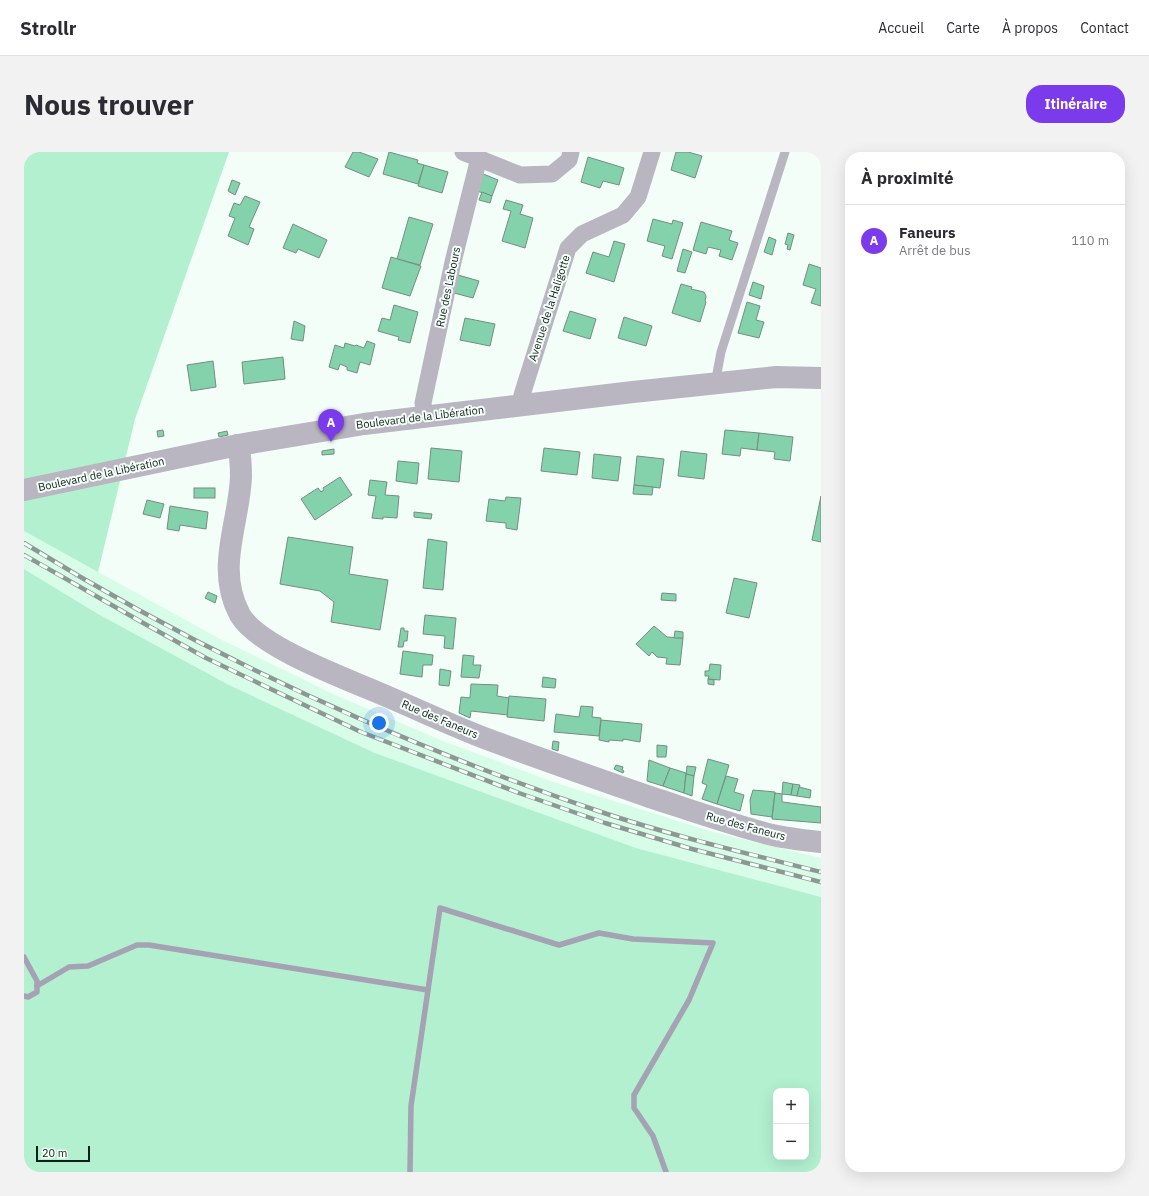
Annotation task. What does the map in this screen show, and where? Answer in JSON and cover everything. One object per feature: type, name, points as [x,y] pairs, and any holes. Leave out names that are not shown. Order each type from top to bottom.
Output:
[{"type":"street","points":[[463,152],[520,175],[552,174],[569,160],[571,152]]},
{"type":"street","name":"Avenue de la Haligotte","points":[[522,405],[522,395],[568,248],[582,234],[623,215],[638,197],[652,152]]},
{"type":"street","name":"Rue des Labours","points":[[425,416],[424,403],[453,262],[479,158]]},
{"type":"street","name":"Boulevard de la Libération","points":[[24,490],[238,445],[364,424],[776,377],[821,378]]},
{"type":"street","name":"Rue des Faneurs","points":[[238,445],[241,456],[240,490],[228,557],[228,578],[234,600],[241,616],[250,628],[264,638],[311,664],[485,738],[716,819],[763,833],[799,840],[821,842]]},
{"type":"lane","points":[[716,384],[721,352],[785,152]]},
{"type":"shaded area","points":[[24,152],[229,152],[135,419],[98,572],[24,531]]},
{"type":"shaded area","points":[[24,531],[220,639],[335,695],[443,741],[553,782],[713,832],[821,858],[821,897],[636,848],[375,753],[229,685],[98,614],[24,569]]},
{"type":"shaded area","points":[[24,569],[98,614],[229,685],[375,753],[636,848],[821,897],[821,1172],[24,1172]]},
{"type":"building","points":[[353,152],[359,152],[378,159],[369,177],[345,167]]},
{"type":"building","points":[[389,152],[418,160],[417,163],[424,165],[418,184],[383,174]]},
{"type":"building","points":[[676,152],[688,152],[702,156],[695,178],[671,170]]},
{"type":"building","points":[[588,157],[624,168],[619,185],[603,181],[600,188],[581,182]]},
{"type":"building","points":[[424,165],[448,172],[442,193],[418,186]]},
{"type":"building","points":[[481,173],[498,180],[492,196],[477,191]]},
{"type":"building","points":[[232,180],[240,183],[235,195],[228,191]]},
{"type":"building","points":[[482,192],[492,196],[490,203],[479,200]]},
{"type":"building","points":[[245,196],[260,202],[249,227],[254,229],[248,245],[228,236],[235,218],[229,216],[234,203],[240,205]]},
{"type":"building","points":[[506,200],[523,205],[520,214],[533,218],[525,248],[502,241],[511,211],[503,209]]},
{"type":"building","points":[[409,217],[433,224],[420,265],[397,259]]},
{"type":"building","points":[[653,219],[672,224],[673,220],[683,223],[672,259],[662,256],[665,246],[647,241]]},
{"type":"building","points":[[701,222],[732,231],[729,240],[738,243],[732,260],[719,256],[721,250],[708,247],[706,254],[693,250]]},
{"type":"building","points":[[293,224],[327,240],[319,258],[298,249],[296,253],[283,248]]},
{"type":"building","points":[[788,233],[794,235],[790,250],[787,249],[788,245],[785,244]]},
{"type":"building","points":[[769,237],[776,240],[772,255],[764,252]]},
{"type":"building","points":[[614,241],[625,244],[614,282],[586,273],[593,252],[609,257]]},
{"type":"building","points":[[683,249],[692,252],[685,273],[677,271]]},
{"type":"building","points":[[391,257],[421,266],[410,296],[382,288]]},
{"type":"building","points":[[809,264],[821,268],[821,306],[811,303],[816,289],[803,285]]},
{"type":"building","points":[[458,275],[479,281],[473,298],[454,293]]},
{"type":"building","points":[[753,282],[764,286],[761,299],[749,295]]},
{"type":"building","points":[[681,284],[692,287],[691,289],[704,292],[706,296],[706,302],[700,322],[672,313]]},
{"type":"building","points":[[747,302],[760,306],[756,320],[764,322],[759,338],[738,333]]},
{"type":"building","points":[[394,305],[418,312],[410,343],[398,340],[399,337],[378,331],[382,318],[390,320]]},
{"type":"building","points":[[570,311],[596,319],[590,339],[563,331]]},
{"type":"building","points":[[624,317],[652,326],[646,346],[618,338]]},
{"type":"building","points":[[465,318],[495,324],[490,346],[460,340]]},
{"type":"building","points":[[294,321],[305,326],[303,341],[291,339]]},
{"type":"building","points":[[367,341],[375,344],[370,365],[360,362],[357,373],[347,370],[347,367],[340,364],[338,370],[329,367],[335,345],[344,348],[345,343],[364,348]]},
{"type":"building","points":[[283,357],[285,379],[244,384],[242,362]]},
{"type":"building","points":[[213,361],[216,387],[191,391],[187,365]]},
{"type":"building","points":[[163,430],[164,436],[158,437],[157,431]]},
{"type":"building","points":[[725,430],[759,433],[757,450],[741,448],[740,456],[722,454]]},
{"type":"building","points":[[227,431],[228,435],[219,437],[218,433]]},
{"type":"building","points":[[759,433],[793,437],[790,461],[774,459],[775,452],[757,450]]},
{"type":"building","points":[[431,448],[462,451],[459,482],[428,479]]},
{"type":"building","points":[[544,448],[580,452],[577,475],[541,471]]},
{"type":"building","points":[[334,449],[334,454],[322,455],[322,451]]},
{"type":"building","points":[[681,451],[707,454],[704,479],[678,476]]},
{"type":"building","points":[[594,454],[621,457],[618,481],[592,478]]},
{"type":"building","points":[[637,456],[664,459],[660,488],[634,485]]},
{"type":"building","points":[[398,461],[419,463],[417,484],[396,481]]},
{"type":"building","points":[[340,477],[352,495],[315,520],[301,499],[318,488],[321,492],[324,490],[323,488]]},
{"type":"building","points":[[370,480],[387,482],[385,495],[399,496],[397,518],[372,518],[376,496],[368,495]]},
{"type":"building","points":[[634,485],[653,487],[652,495],[633,494]]},
{"type":"building","points":[[194,488],[215,488],[215,498],[194,498]]},
{"type":"building","points":[[821,496],[821,542],[812,540]]},
{"type":"building","points":[[506,497],[521,498],[517,530],[506,528],[506,523],[486,521],[489,499],[505,501]]},
{"type":"building","points":[[147,500],[164,504],[160,518],[143,514]]},
{"type":"building","points":[[170,506],[208,512],[206,529],[180,525],[179,531],[167,529]]},
{"type":"building","points":[[414,512],[432,514],[431,519],[414,517]]},
{"type":"building","points":[[288,537],[353,547],[349,574],[388,580],[380,630],[331,622],[334,602],[320,591],[280,584]]},
{"type":"building","points":[[428,539],[447,542],[443,590],[423,588]]},
{"type":"building","points":[[734,578],[757,583],[749,618],[726,613]]},
{"type":"building","points":[[208,592],[217,596],[215,603],[205,598]]},
{"type":"building","points":[[662,593],[676,594],[676,601],[661,600]]},
{"type":"building","points":[[425,615],[456,618],[453,649],[444,648],[445,636],[423,634]]},
{"type":"building","points":[[654,626],[667,637],[683,638],[680,665],[666,664],[667,658],[657,657],[652,652],[649,656],[636,644]]},
{"type":"building","points":[[401,628],[404,628],[404,631],[408,631],[407,641],[404,641],[403,647],[398,647]]},
{"type":"building","points":[[675,631],[683,632],[683,638],[674,638]]},
{"type":"building","points":[[403,651],[433,655],[432,665],[423,665],[422,677],[400,674]]},
{"type":"building","points":[[463,655],[474,656],[473,665],[481,665],[479,678],[461,677]]},
{"type":"building","points":[[710,664],[721,665],[720,680],[708,679],[709,676],[705,676],[705,671],[709,671]]},
{"type":"building","points":[[440,669],[451,671],[449,686],[439,685]]},
{"type":"building","points":[[543,677],[556,679],[555,688],[542,687]]},
{"type":"building","points":[[708,679],[714,680],[714,685],[708,684]]},
{"type":"building","points":[[471,684],[498,685],[497,696],[509,698],[508,715],[471,711],[470,718],[459,713],[461,697],[470,698]]},
{"type":"building","points":[[509,696],[546,699],[544,721],[507,717]]},
{"type":"building","points":[[581,706],[593,707],[592,717],[601,718],[599,736],[554,732],[556,714],[579,717]]},
{"type":"building","points":[[601,720],[642,724],[640,742],[623,739],[623,741],[609,740],[609,742],[599,740]]},
{"type":"building","points":[[553,741],[559,742],[558,751],[552,749]]},
{"type":"building","points":[[657,745],[667,746],[666,757],[657,757]]},
{"type":"building","points":[[708,759],[729,765],[717,804],[702,799],[707,785],[702,783]]},
{"type":"building","points":[[649,760],[670,768],[663,786],[647,781]]},
{"type":"building","points":[[616,765],[623,767],[623,773],[614,769]]},
{"type":"building","points":[[687,766],[696,767],[694,776],[686,774]]},
{"type":"building","points":[[670,768],[686,773],[684,793],[663,786]]},
{"type":"building","points":[[686,774],[694,776],[692,796],[684,793]]},
{"type":"building","points":[[726,776],[738,779],[734,792],[744,795],[740,811],[717,804]]},
{"type":"building","points":[[783,782],[793,784],[791,795],[782,794]]},
{"type":"building","points":[[793,784],[800,785],[797,796],[791,795]]},
{"type":"building","points":[[799,787],[811,790],[810,798],[797,796]]},
{"type":"building","points":[[753,790],[775,792],[772,817],[751,814],[750,800]]},
{"type":"building","points":[[775,793],[782,794],[782,802],[821,807],[821,823],[772,819]]},
{"type":"waterway","points":[[410,1172],[411,1106],[440,908],[559,945],[599,933],[633,939],[713,943],[689,1000],[634,1095],[634,1108],[653,1136],[666,1172]]},
{"type":"waterway","points":[[37,986],[69,967],[88,966],[137,945],[149,945],[428,990]]},
{"type":"waterway","points":[[24,957],[37,981],[37,992],[28,997],[24,996]]},
{"type":"railway","points":[[24,543],[93,585],[235,661],[381,728],[455,759],[607,814],[686,838],[821,872]]},
{"type":"railway","points":[[24,555],[206,658],[361,732],[519,793],[605,823],[692,849],[821,882]]},
{"type":"place","name":"Faneurs","points":[[331,442]]}]
